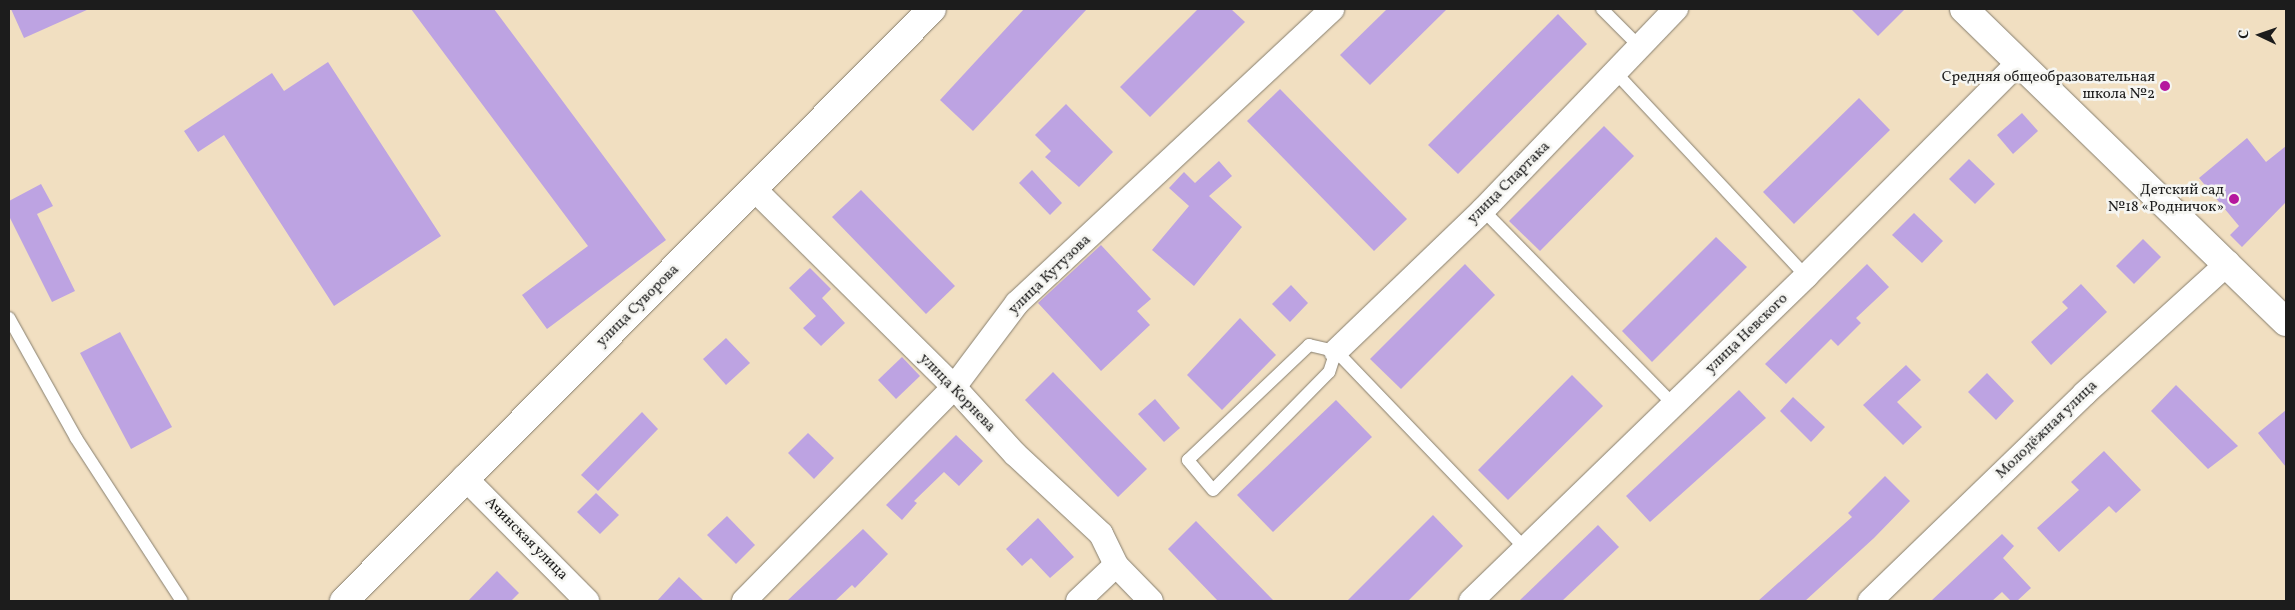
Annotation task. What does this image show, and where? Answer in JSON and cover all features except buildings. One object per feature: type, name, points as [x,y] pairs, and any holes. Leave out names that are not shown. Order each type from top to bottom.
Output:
[{"type":"street","name":"улица Суворова","points":[[344,601],[464,478],[755,190],[932,9]]},
{"type":"street","name":"улица Кутузова","points":[[744,601],[954,387],[1018,303],[1332,9]]},
{"type":"street","name":"улица Спартака","points":[[1336,351],[1483,210],[1641,48],[1676,9]]},
{"type":"street","points":[[1964,9],[2228,263],[2286,322]]},
{"type":"street","name":"улица Невского","points":[[1470,601],[1806,276],[2018,63]]},
{"type":"street","name":"улица Корнева","points":[[755,190],[954,387],[1015,454],[1101,534],[1116,565],[1151,601]]},
{"type":"street","name":"Молодёжная улица","points":[[1870,601],[2084,394],[2228,263]]},
{"type":"street","name":"Ачинская улица","points":[[464,478],[587,601]]},
{"type":"street","points":[[1078,601],[1116,565]]},
{"type":"lane","points":[[1602,9],[1641,48]]},
{"type":"lane","points":[[1616,73],[1806,276]]},
{"type":"lane","points":[[1483,210],[1674,405]]},
{"type":"lane","points":[[9,318],[76,438],[182,601]]},
{"type":"lane","points":[[1336,351],[1329,372],[1214,490],[1188,460],[1309,345],[1336,351],[1524,548]]},
{"type":"place","name":"Средняя общеобразовательная школа №2","points":[[2165,86]]},
{"type":"place","name":"Детский сад №18 «Родничок»","points":[[2234,199]]}]
